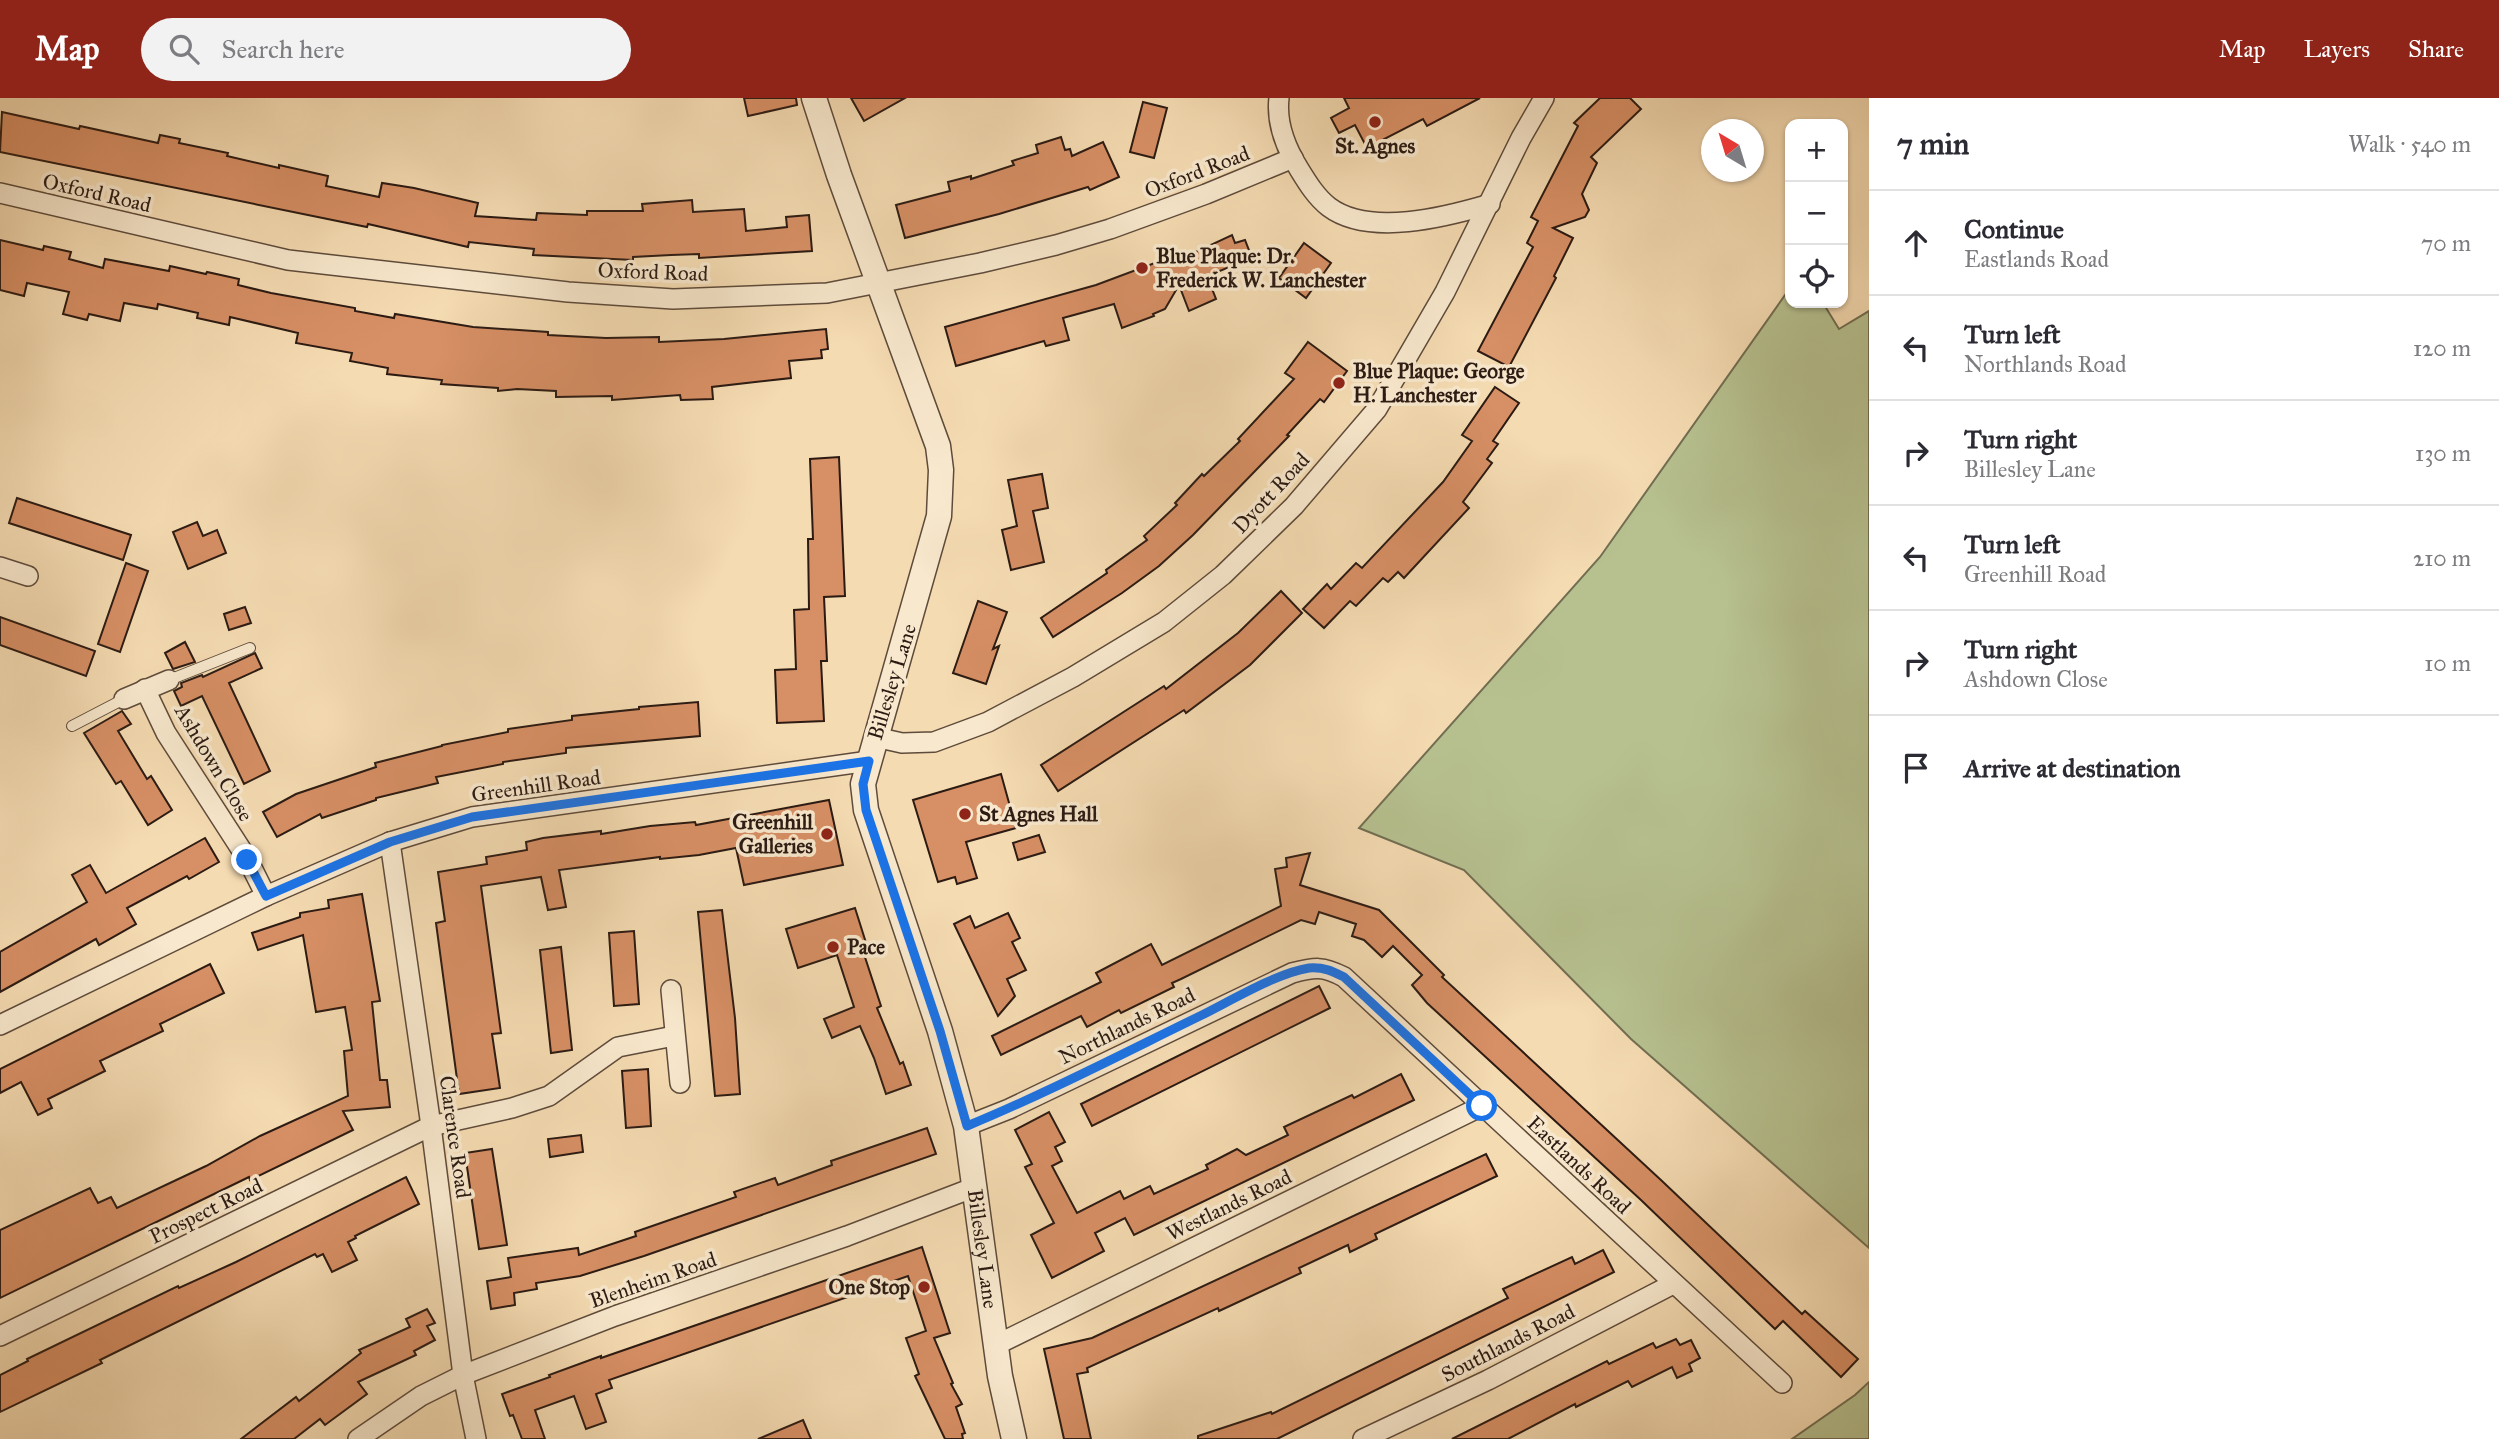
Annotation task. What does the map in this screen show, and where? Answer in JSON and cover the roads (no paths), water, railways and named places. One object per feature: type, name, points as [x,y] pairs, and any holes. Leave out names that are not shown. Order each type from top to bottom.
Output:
[{"type":"street","name":"Billesley Lane","points":[[814,98],[839,175],[938,446],[941,470],[939,516],[863,784],[866,810],[940,1031],[967,1126],[996,1345],[1014,1439]]},
{"type":"street","points":[[1279,98],[1278,112],[1293,158],[1311,189],[1329,207],[1357,220],[1391,222],[1453,215],[1490,204]]},
{"type":"street","name":"Dyott Road","points":[[872,749],[902,743],[934,742],[988,722],[1073,677],[1164,622],[1223,575],[1294,506],[1377,409],[1445,292],[1521,138],[1544,98]]},
{"type":"street","name":"Oxford Road","points":[[0,194],[288,260],[527,288],[673,299],[827,293],[1056,245],[1206,194],[1293,158]]},
{"type":"street","points":[[0,567],[28,576]]},
{"type":"street","name":"Ashdown Close","points":[[124,699],[169,680]]},
{"type":"street","name":"Ashdown Close","points":[[145,689],[166,733],[247,860],[266,896]]},
{"type":"street","name":"Greenhill Road","points":[[0,1025],[266,896],[390,842],[472,817],[872,749]]},
{"type":"street","name":"Clarence Road","points":[[390,842],[463,1375],[476,1439]]},
{"type":"street","name":"Northlands Road","points":[[967,1126],[1009,1109],[1251,991],[1309,968]]},
{"type":"street","name":"Eastlands Road","points":[[1309,968],[1327,968],[1344,977],[1782,1383]]},
{"type":"street","points":[[671,990],[680,1083]]},
{"type":"street","name":"Prospect Road","points":[[0,1336],[431,1126],[512,1108],[549,1096],[618,1048],[674,1036]]},
{"type":"street","name":"Westlands Road","points":[[996,1345],[1482,1106]]},
{"type":"street","name":"Blenheim Road","points":[[358,1439],[421,1396],[463,1375],[615,1316],[847,1236],[975,1187]]},
{"type":"street","name":"Southlands Road","points":[[1363,1439],[1488,1380],[1673,1284]]},
{"type":"lane","name":"Ashdown Close","points":[[169,680],[250,649]]},
{"type":"lane","name":"Ashdown Close","points":[[72,726],[124,699]]},
{"type":"place","name":"St. Agnes","points":[[1375,122]]},
{"type":"place","name":"Blue Plaque: Dr. Frederick W. Lanchester","points":[[1142,268]]},
{"type":"place","name":"Blue Plaque: George H. Lanchester","points":[[1339,383]]},
{"type":"place","name":"St Agnes Hall","points":[[965,814]]},
{"type":"place","name":"Greenhill Galleries","points":[[827,834]]},
{"type":"place","name":"Pace","points":[[833,947]]},
{"type":"place","name":"One Stop","points":[[924,1287]]}]
